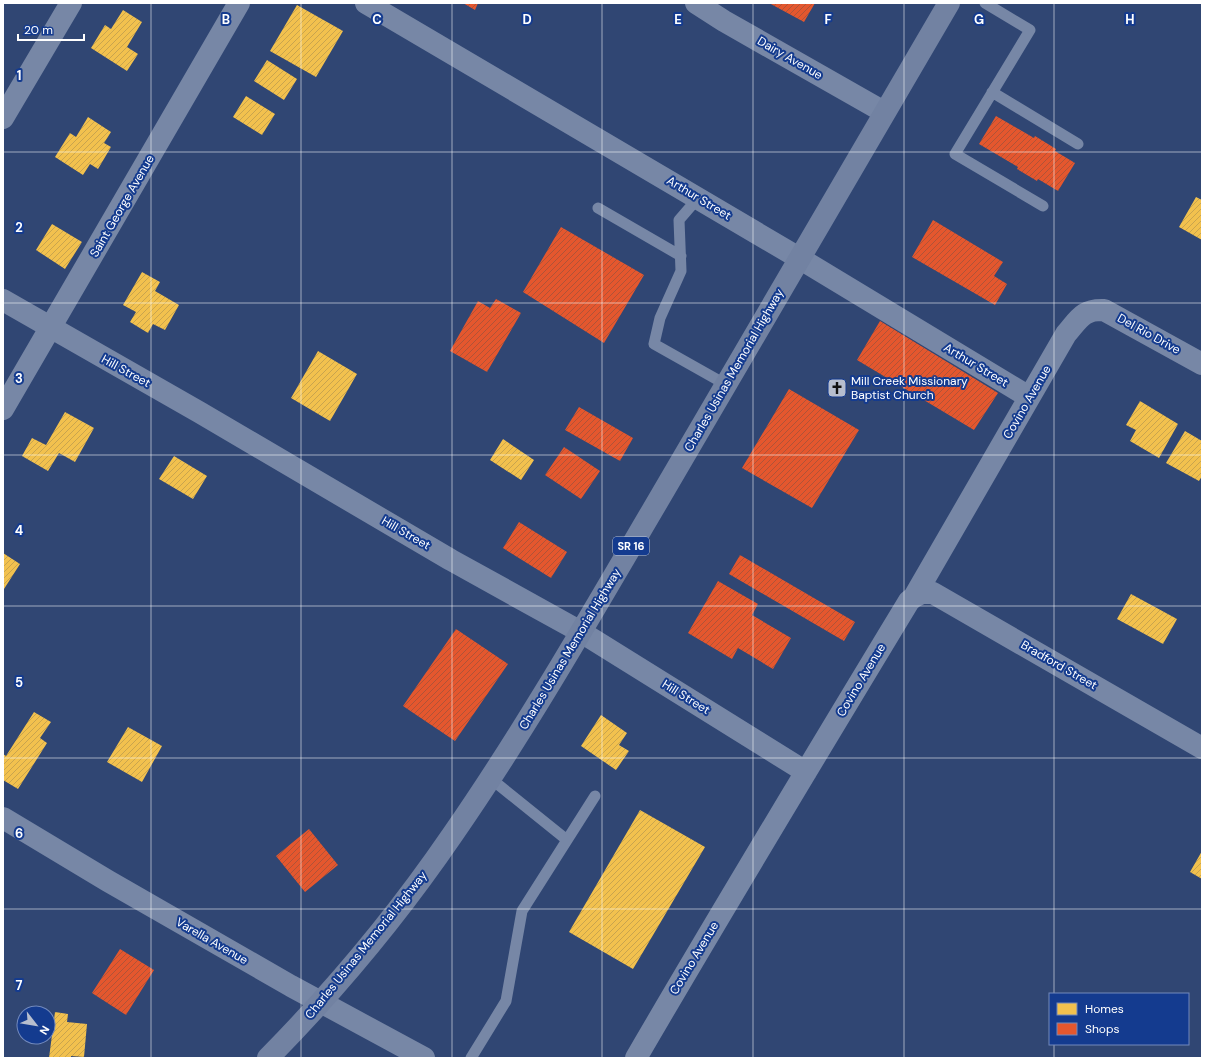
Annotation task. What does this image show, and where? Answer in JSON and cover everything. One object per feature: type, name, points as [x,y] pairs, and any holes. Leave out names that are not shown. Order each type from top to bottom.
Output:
[{"type":"highway","name":"Charles Usinas Memorial Highway","points":[[268,1058],[321,1002],[398,910],[453,835],[512,746],[581,632],[949,3]]},
{"type":"street","points":[[3,118],[71,3]]},
{"type":"street","name":"Saint George Avenue","points":[[3,409],[240,3]]},
{"type":"street","name":"Arthur Street","points":[[366,3],[799,258],[1029,397]]},
{"type":"street","name":"Dairy Avenue","points":[[696,3],[884,112]]},
{"type":"street","name":"Hill Street","points":[[3,300],[199,412],[451,560],[581,632],[806,772]]},
{"type":"street","name":"Covino Avenue","points":[[636,1058],[689,965],[909,601],[914,597],[1066,334],[1084,313],[1094,310]]},
{"type":"street","name":"Del Rio Drive","points":[[1094,310],[1104,310],[1202,364]]},
{"type":"street","name":"Bradford Street","points":[[914,597],[922,593],[933,593],[1202,748]]},
{"type":"street","name":"Varella Avenue","points":[[3,818],[108,882],[291,986],[424,1058]]},
{"type":"lane","points":[[985,3],[1030,30],[955,154],[1043,206]]},
{"type":"lane","points":[[992,92],[1078,144]]},
{"type":"lane","points":[[698,198],[679,220],[681,271],[660,318],[654,344],[725,384]]},
{"type":"lane","points":[[598,208],[681,256]]},
{"type":"lane","points":[[490,778],[567,840]]},
{"type":"lane","points":[[471,1058],[506,1001],[522,911],[595,796]]},
{"type":"building: Homes","points":[[297,5],[343,31],[316,77],[270,51]]},
{"type":"building: Homes","points":[[123,10],[142,22],[127,47],[138,54],[127,71],[91,48],[105,25],[111,29]]},
{"type":"building: Homes","points":[[267,60],[297,79],[284,100],[254,81]]},
{"type":"building: Homes","points":[[246,96],[275,114],[262,135],[233,117]]},
{"type":"building: Homes","points":[[88,117],[111,132],[104,143],[111,147],[98,169],[90,164],[83,175],[55,157],[70,133],[76,137]]},
{"type":"building: Homes","points":[[1196,197],[1202,200],[1202,240],[1179,227]]},
{"type":"building: Homes","points":[[52,224],[82,242],[65,269],[36,250]]},
{"type":"building: Homes","points":[[142,272],[160,282],[155,291],[179,305],[165,330],[153,324],[148,333],[130,322],[136,312],[123,305]]},
{"type":"building: Homes","points":[[318,351],[357,374],[330,421],[291,398]]},
{"type":"building: Homes","points":[[1140,401],[1178,424],[1159,458],[1130,441],[1136,430],[1126,425]]},
{"type":"building: Homes","points":[[65,412],[94,428],[75,462],[59,453],[48,471],[22,456],[32,438],[46,445]]},
{"type":"building: Homes","points":[[1185,431],[1202,441],[1202,476],[1199,481],[1166,463]]},
{"type":"building: Homes","points":[[503,439],[534,460],[521,480],[490,460]]},
{"type":"building: Homes","points":[[174,456],[207,476],[193,499],[159,479]]},
{"type":"building: Homes","points":[[3,553],[20,564],[4,589],[3,588]]},
{"type":"building: Homes","points":[[1131,594],[1177,619],[1163,644],[1117,619]]},
{"type":"building: Homes","points":[[34,712],[51,722],[40,738],[47,743],[18,789],[3,780],[3,754],[6,756]]},
{"type":"building: Homes","points":[[601,715],[627,733],[619,745],[629,751],[616,770],[581,746]]},
{"type":"building: Homes","points":[[128,727],[162,746],[142,782],[107,762]]},
{"type":"building: Homes","points":[[640,810],[705,847],[633,969],[569,932]]},
{"type":"building: Homes","points":[[1202,851],[1202,879],[1190,872]]},
{"type":"building: Homes","points":[[56,1012],[68,1014],[67,1022],[87,1024],[84,1057],[71,1056],[71,1058],[49,1058],[51,1045],[56,1045]]},
{"type":"building: Shops","points":[[463,3],[478,3],[475,10]]},
{"type":"building: Shops","points":[[769,3],[815,3],[804,22]]},
{"type":"building: Shops","points":[[996,116],[1034,138],[1035,136],[1056,149],[1055,151],[1075,163],[1058,191],[1038,179],[1037,181],[1017,169],[1018,167],[979,144]]},
{"type":"building: Shops","points":[[933,220],[1003,262],[994,276],[1007,284],[995,305],[912,257]]},
{"type":"building: Shops","points":[[561,227],[644,275],[604,343],[523,292]]},
{"type":"building: Shops","points":[[496,299],[521,313],[487,372],[450,351],[478,301],[490,308]]},
{"type":"building: Shops","points":[[880,321],[998,393],[974,430],[857,360]]},
{"type":"building: Shops","points":[[789,389],[859,430],[812,508],[742,468]]},
{"type":"building: Shops","points":[[579,407],[633,438],[620,461],[565,430]]},
{"type":"building: Shops","points":[[564,447],[600,471],[581,499],[545,475]]},
{"type":"building: Shops","points":[[519,522],[567,552],[551,578],[503,548]]},
{"type":"building: Shops","points":[[740,555],[855,622],[844,641],[729,574]]},
{"type":"building: Shops","points":[[718,581],[758,604],[752,615],[791,638],[773,669],[738,648],[732,659],[688,633]]},
{"type":"building: Shops","points":[[456,629],[508,664],[455,741],[403,706]]},
{"type":"building: Shops","points":[[309,829],[338,865],[305,892],[276,856]]},
{"type":"building: Shops","points":[[120,949],[154,970],[126,1015],[92,993]]},
{"type":"place","name":"Mill Creek Missionary Baptist Church","points":[[837,388]]}]
